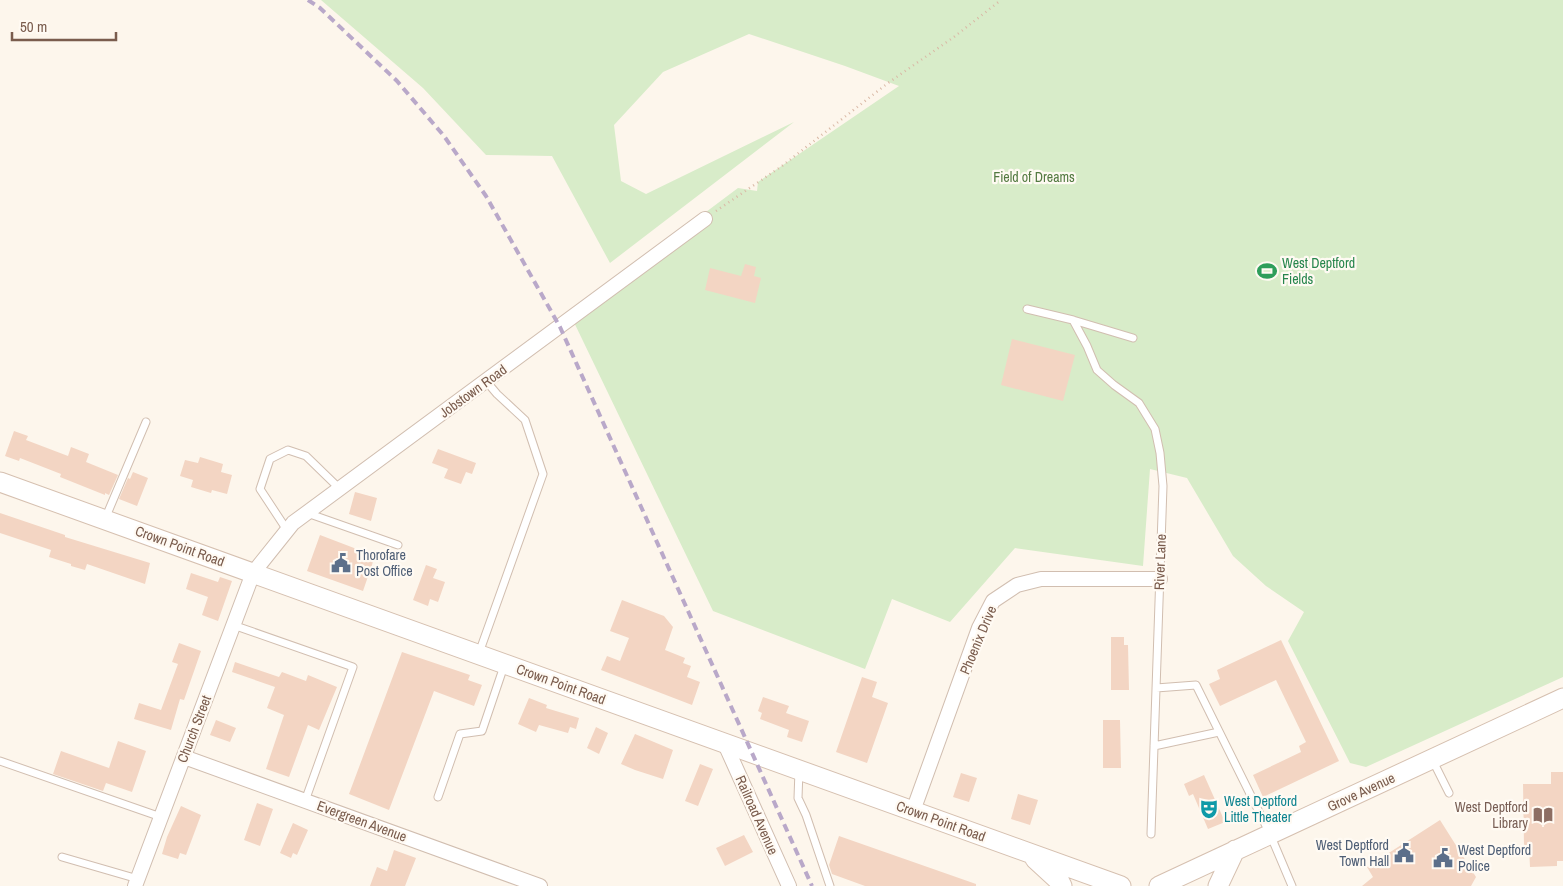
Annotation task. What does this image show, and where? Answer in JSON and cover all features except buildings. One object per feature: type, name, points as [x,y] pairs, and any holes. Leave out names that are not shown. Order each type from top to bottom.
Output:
[{"type":"main road","name":"Crown Point Road","points":[[0,482],[1121,886]]},
{"type":"main road","name":"Grove Avenue","points":[[1159,886],[1563,698]]},
{"type":"main road","points":[[1218,886],[1235,850]]},
{"type":"main road","points":[[1028,853],[1062,886]]},
{"type":"street","name":"Jobstown Road","points":[[253,573],[293,523],[307,512],[704,219]]},
{"type":"street","name":"Church Street","points":[[137,882],[253,573]]},
{"type":"street","name":"Phoenix Drive","points":[[912,811],[979,628],[993,601],[1017,585],[1041,579],[1160,579]]},
{"type":"street","name":"Railroad Avenue","points":[[725,744],[789,886]]},
{"type":"street","name":"Evergreen Avenue","points":[[184,757],[540,886]]},
{"type":"lane","points":[[1027,309],[1073,320],[1133,338]]},
{"type":"lane","name":"River Lane","points":[[1073,320],[1088,346],[1097,370],[1139,403],[1155,429],[1160,453],[1163,486],[1151,834]]},
{"type":"lane","points":[[479,654],[543,474],[525,420],[486,381]]},
{"type":"lane","points":[[104,519],[146,422]]},
{"type":"lane","points":[[287,530],[260,488],[270,459],[288,450],[306,456],[340,489]]},
{"type":"lane","points":[[307,512],[398,545]]},
{"type":"lane","points":[[233,625],[354,667],[305,801]]},
{"type":"lane","points":[[438,797],[460,734],[482,731],[505,663]]},
{"type":"lane","points":[[1156,688],[1196,686],[1270,834],[1292,886]]},
{"type":"lane","points":[[1154,746],[1219,732]]},
{"type":"lane","points":[[1432,759],[1449,793]]},
{"type":"lane","points":[[0,762],[161,817]]},
{"type":"lane","points":[[799,770],[798,798],[806,815],[830,886]]},
{"type":"lane","points":[[62,857],[137,882]]},
{"type":"path","points":[[704,219],[782,166],[888,83],[954,37],[1001,0]]},
{"type":"green space","name":"Field of Dreams","points":[[321,0],[1563,0],[1563,677],[1366,767],[1350,763],[1288,641],[1304,612],[1266,586],[1233,556],[1187,478],[1150,469],[1143,566],[1015,548],[950,622],[892,599],[865,669],[713,611],[570,314],[738,188],[757,191],[758,182],[899,86],[749,34],[663,72],[614,125],[621,181],[646,194],[794,122],[610,263],[552,156],[486,155],[423,88]]},
{"type":"railway","points":[[308,0],[320,8],[397,81],[444,136],[486,196],[560,327],[812,886]]},
{"type":"place","name":"West Deptford Fields","points":[[1267,271]]},
{"type":"place","name":"Thorofare Post Office","points":[[341,563]]},
{"type":"place","name":"West Deptford Little Theater","points":[[1209,809]]},
{"type":"place","name":"West Deptford Library","points":[[1543,815]]},
{"type":"place","name":"West Deptford Town Hall","points":[[1404,853]]},
{"type":"place","name":"West Deptford Police","points":[[1443,858]]}]
